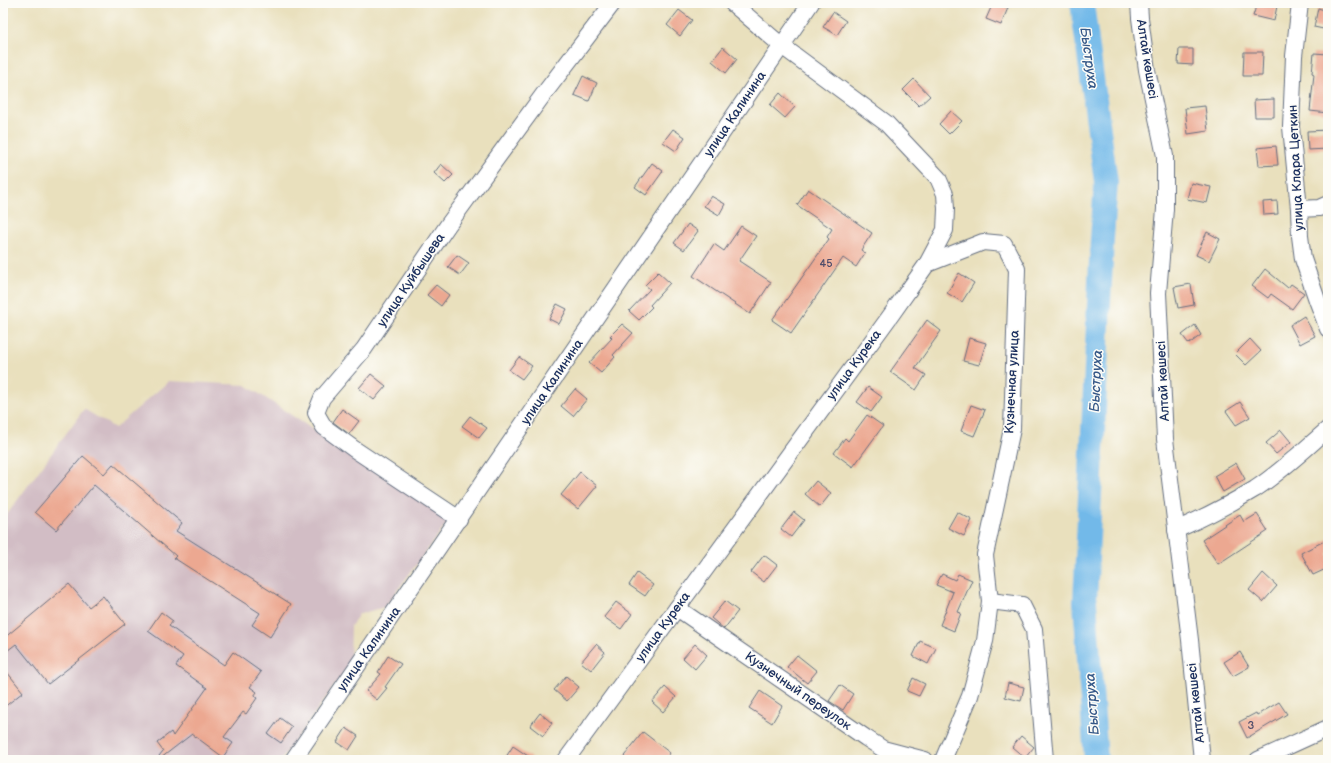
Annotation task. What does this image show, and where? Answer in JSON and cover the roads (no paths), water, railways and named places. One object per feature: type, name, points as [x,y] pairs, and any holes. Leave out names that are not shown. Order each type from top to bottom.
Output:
[{"type":"street","name":"улица Куйбышева","points":[[459,519],[324,427],[316,413],[322,398],[364,349],[448,225],[543,95],[613,3]]},
{"type":"street","name":"улица Курека","points":[[566,760],[927,264],[945,230],[945,194],[938,178],[886,123],[782,46],[732,3]]},
{"type":"street","name":"улица Калинина","points":[[293,760],[810,3]]},
{"type":"street","name":"Алтай көшесі","points":[[1139,3],[1147,70],[1165,156],[1165,209],[1158,293],[1165,440],[1190,640],[1202,760]]},
{"type":"street","name":"улица Клара Цеткин","points":[[1300,3],[1294,56],[1291,127],[1299,209],[1300,236],[1303,259],[1328,330]]},
{"type":"street","points":[[1299,209],[1319,208],[1328,204]]},
{"type":"street","name":"Кузнечная улица","points":[[927,264],[983,242],[1004,244],[1017,269],[1012,429],[985,555],[990,601],[985,641],[970,696],[943,760]]},
{"type":"street","points":[[1176,530],[1201,519],[1255,488],[1292,460],[1328,429]]},
{"type":"street","points":[[990,601],[1022,605],[1034,629],[1045,760]]},
{"type":"street","name":"Кузнечный переулок","points":[[677,608],[883,749],[926,760]]},
{"type":"street","points":[[1258,760],[1328,728]]},
{"type":"waterway","name":"Быструха","points":[[1082,3],[1106,182],[1085,602],[1096,760]]}]
